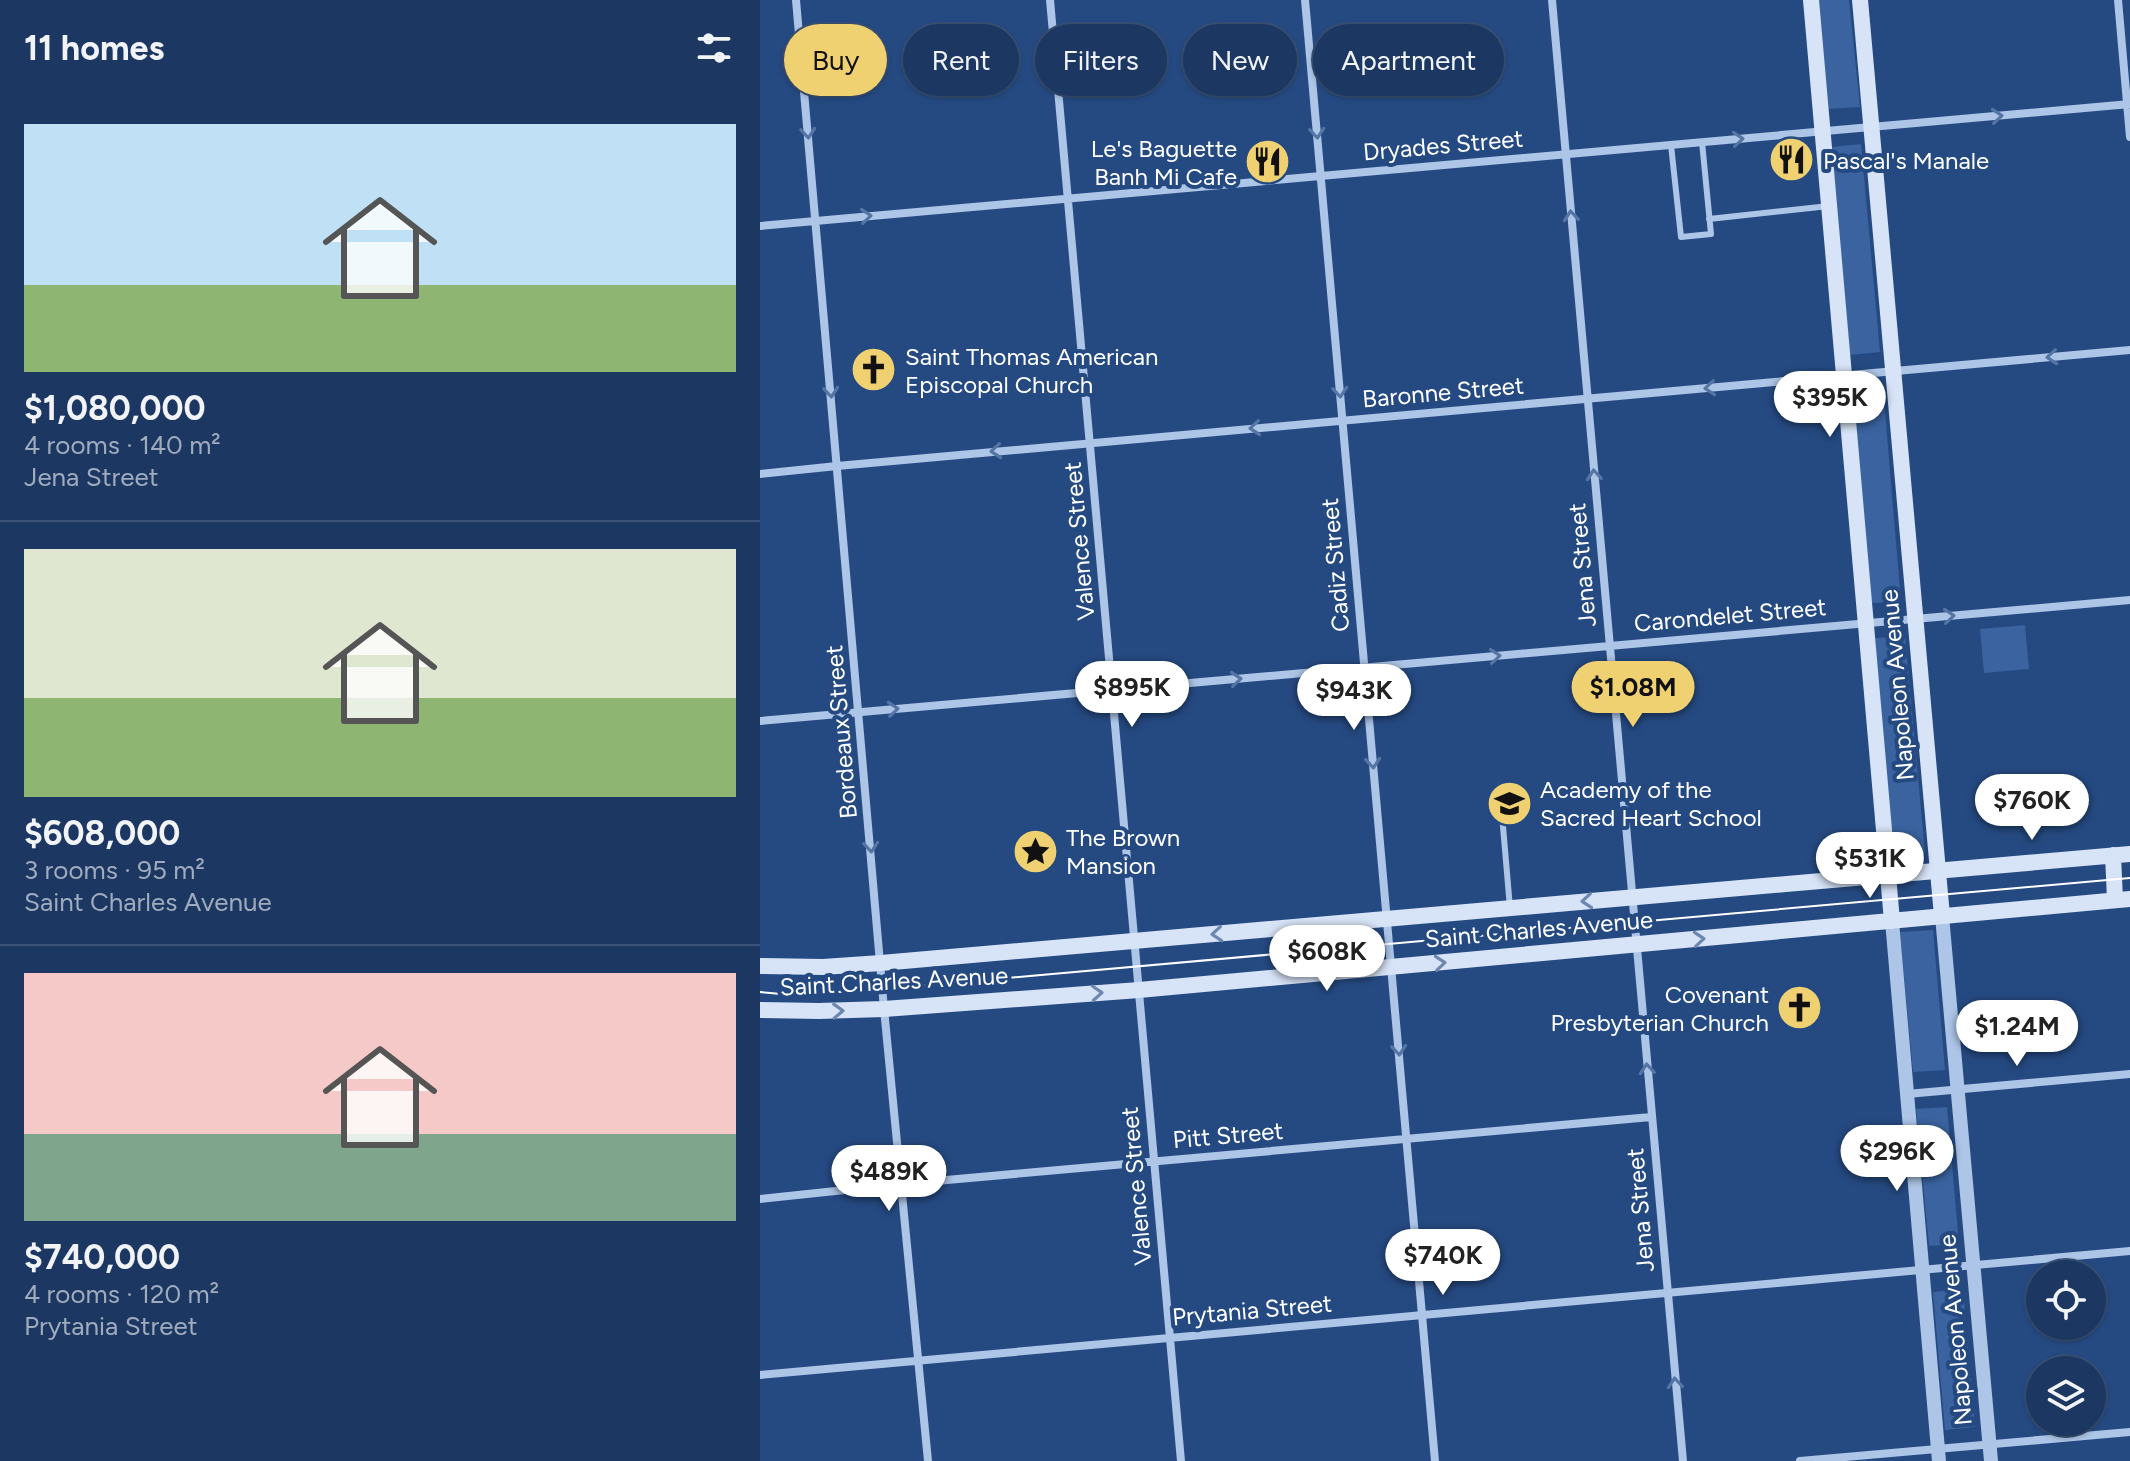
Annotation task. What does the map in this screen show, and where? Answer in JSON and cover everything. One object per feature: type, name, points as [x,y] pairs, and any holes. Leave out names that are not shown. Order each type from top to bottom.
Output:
[{"type":"main road","name":"Napoleon Avenue","points":[[1811,0],[1892,921]]},
{"type":"main road","name":"Napoleon Avenue","points":[[1860,0],[1942,916]]},
{"type":"main road","name":"Saint Charles Avenue","points":[[760,966],[823,967],[881,963],[2122,854]]},
{"type":"main road","points":[[2122,854],[2123,899]]},
{"type":"main road","name":"Saint Charles Avenue","points":[[760,1010],[884,1009],[1139,990],[2123,899]]},
{"type":"street","name":"Bordeaux Street","points":[[796,0],[884,1009],[928,1461]]},
{"type":"street","name":"Valence Street","points":[[1050,0],[1181,1461]]},
{"type":"street","name":"Cadiz Street","points":[[1305,0],[1435,1461]]},
{"type":"street","name":"Jena Street","points":[[1552,0],[1683,1461]]},
{"type":"street","points":[[2118,0],[2130,137]]},
{"type":"street","name":"Dryades Street","points":[[760,226],[2129,104]]},
{"type":"street","name":"Baronne Street","points":[[760,474],[2130,350]]},
{"type":"street","name":"Carondelet Street","points":[[760,721],[2130,600]]},
{"type":"street","name":"Napoleon Avenue","points":[[1942,916],[1991,1461]]},
{"type":"street","name":"Napoleon Avenue","points":[[1892,921],[1939,1455]]},
{"type":"street","points":[[1907,1094],[2130,1074]]},
{"type":"street","name":"Pitt Street","points":[[760,1199],[1651,1117]]},
{"type":"street","name":"Prytania Street","points":[[760,1375],[2130,1251]]},
{"type":"street","points":[[1800,1461],[1939,1455],[1989,1444],[2130,1432]]},
{"type":"lane","points":[[1671,145],[1681,237],[1711,234],[1702,142]]},
{"type":"lane","points":[[1709,219],[1829,206]]},
{"type":"lane","points":[[1501,803],[1510,908]]},
{"type":"shaded area","points":[[1818,0],[1849,0],[1860,107],[1828,109]]},
{"type":"shaded area","points":[[1861,144],[1880,352],[1850,355],[1831,147]]},
{"type":"shaded area","points":[[1883,388],[1901,602],[1871,603],[1853,391]]},
{"type":"shaded area","points":[[2025,625],[2029,669],[1984,673],[1980,629]]},
{"type":"shaded area","points":[[1905,636],[1925,853],[1893,855],[1875,638]]},
{"type":"shaded area","points":[[1933,930],[1945,1070],[1913,1072],[1900,932]]},
{"type":"shaded area","points":[[1947,1107],[1959,1244],[1929,1246],[1916,1109]]},
{"type":"shaded area","points":[[1963,1289],[1975,1427],[1945,1430],[1933,1292]]},
{"type":"tram line","points":[[760,992],[792,995],[883,989],[2130,878]]},
{"type":"place","name":"Pascal's Manale","points":[[1792,160]]},
{"type":"place","name":"Le's Baguette Banh Mi Cafe","points":[[1268,162]]},
{"type":"place","name":"Saint Thomas American Episcopal Church","points":[[874,370]]},
{"type":"place","name":"Academy of the Sacred Heart School","points":[[1509,803]]},
{"type":"place","name":"The Brown Mansion","points":[[1035,851]]},
{"type":"place","name":"Covenant Presbyterian Church","points":[[1800,1008]]}]
